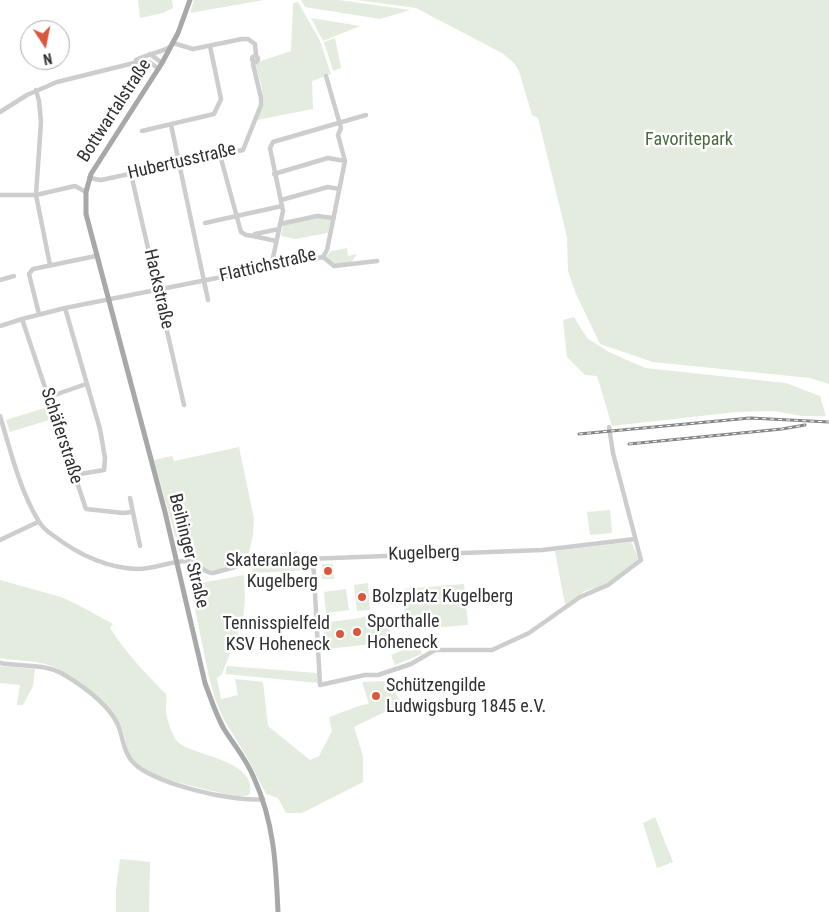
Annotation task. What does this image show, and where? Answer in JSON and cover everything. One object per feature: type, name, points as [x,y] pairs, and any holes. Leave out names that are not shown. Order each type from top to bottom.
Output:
[{"type":"main road","name":"Bottwartalstraße","points":[[109,300],[86,214],[86,192],[89,178],[96,164],[159,69],[172,45],[190,0]]},
{"type":"main road","name":"Beihinger Straße","points":[[109,300],[177,563],[205,683],[212,704],[224,728],[254,776],[270,820],[274,845],[278,912]]},
{"type":"street","name":"Hubertusstraße","points":[[89,178],[101,180],[243,150],[261,98],[254,61],[258,60],[255,44],[248,39],[242,39],[210,46]]},
{"type":"street","points":[[133,62],[150,54],[163,51],[172,45],[187,48],[210,46],[221,99],[216,111],[210,116],[142,131]]},
{"type":"street","points":[[150,54],[162,63]]},
{"type":"street","points":[[0,112],[36,90],[57,82],[133,62],[146,61],[159,69]]},
{"type":"street","name":"Flattichstraße","points":[[0,326],[66,308],[322,257],[327,250],[345,161],[338,135],[341,130],[326,76]]},
{"type":"street","points":[[36,90],[42,122],[36,195],[50,265]]},
{"type":"street","points":[[271,267],[280,227],[282,206],[270,148],[273,142],[366,114]]},
{"type":"street","points":[[171,125],[208,300]]},
{"type":"street","points":[[220,155],[241,232],[276,242]]},
{"type":"street","points":[[274,174],[328,158],[345,161]]},
{"type":"street","name":"Hackstraße","points":[[132,174],[184,405]]},
{"type":"street","points":[[0,195],[36,195],[75,186],[86,192]]},
{"type":"street","points":[[281,200],[328,187],[339,189]]},
{"type":"street","points":[[204,223],[282,206]]},
{"type":"street","points":[[253,236],[317,216],[334,218]]},
{"type":"street","points":[[39,314],[29,274],[33,270],[50,265],[96,256]]},
{"type":"street","points":[[322,257],[334,266],[377,261]]},
{"type":"street","points":[[0,280],[14,276]]},
{"type":"street","points":[[66,308],[100,429],[106,464],[104,470],[74,475]]},
{"type":"street","name":"Schäferstraße","points":[[22,319],[86,508],[123,513],[132,512]]},
{"type":"street","points":[[49,397],[86,384]]},
{"type":"street","points":[[0,416],[16,467],[38,522],[64,544],[98,562],[126,568],[140,569],[177,563]]},
{"type":"street","points":[[313,558],[320,685],[365,675],[378,675],[411,664],[435,650],[492,650],[529,633],[580,597],[608,585],[641,560],[634,539],[608,427]]},
{"type":"street","points":[[130,498],[140,546]]},
{"type":"street","points":[[0,540],[38,522]]},
{"type":"street","name":"Kugelberg","points":[[177,563],[191,562],[199,566],[203,571],[214,573],[249,563],[313,558],[542,550],[634,539]]},
{"type":"street","points":[[0,664],[49,668],[77,683],[100,701],[117,724],[125,750],[130,759],[136,766],[151,775],[177,784],[232,798],[242,800],[263,799]]},
{"type":"green space","points":[[138,0],[172,0],[173,8],[163,13],[140,18]]},
{"type":"green space","points":[[194,0],[264,0],[190,13]]},
{"type":"green space","points":[[301,0],[339,0],[410,10],[380,19],[305,7]]},
{"type":"green space","name":"Favoritepark","points":[[357,0],[829,0],[829,384],[810,378],[653,362],[600,344],[576,294],[568,271],[567,237],[538,118],[532,115],[519,71],[514,63],[502,53],[416,8]]},
{"type":"green space","points":[[298,2],[320,41],[331,74],[312,81],[313,109],[257,120],[263,98],[255,63],[291,51],[293,3]]},
{"type":"green space","points":[[311,18],[360,26],[323,41]]},
{"type":"green space","points":[[335,38],[341,68],[333,71],[324,42]]},
{"type":"green space","points":[[318,217],[331,219],[328,233],[295,239],[281,236],[283,225]]},
{"type":"green space","points":[[347,248],[348,256],[357,254],[351,263],[333,264],[326,257],[331,251]]},
{"type":"green space","points":[[574,317],[587,338],[609,352],[645,368],[786,383],[820,396],[826,416],[802,416],[774,411],[736,412],[612,426],[597,376],[585,375],[567,357],[563,320]]},
{"type":"green space","points":[[48,407],[52,419],[10,432],[6,420]]},
{"type":"green space","points":[[239,447],[254,519],[253,535],[247,561],[214,571],[206,569],[196,560],[180,553],[154,460],[172,456],[174,461]]},
{"type":"green space","points":[[610,510],[612,533],[590,535],[587,512]]},
{"type":"green space","points":[[631,542],[639,559],[602,586],[585,591],[565,605],[555,551]]},
{"type":"green space","points":[[297,551],[297,555],[252,560],[252,557]]},
{"type":"green space","points":[[311,561],[313,570],[252,573],[253,565]]},
{"type":"green space","points":[[186,564],[192,564],[200,573],[200,576],[190,580]]},
{"type":"green space","name":"Skateranlage Kugelberg","points":[[322,564],[333,564],[334,579],[322,579]]},
{"type":"green space","points":[[244,575],[245,599],[243,619],[222,674],[217,678],[221,699],[238,695],[235,679],[263,682],[268,726],[310,760],[319,756],[332,731],[329,717],[369,704],[362,682],[390,681],[401,704],[354,727],[363,756],[363,782],[302,813],[286,813],[278,798],[266,794],[248,759],[223,718],[209,677],[190,585]]},
{"type":"green space","points":[[0,580],[61,597],[113,624],[110,628],[123,646],[166,694],[168,720],[176,740],[188,748],[235,767],[244,774],[250,783],[250,794],[237,797],[172,781],[148,771],[131,758],[124,734],[117,720],[91,691],[69,675],[49,665],[0,658]]},
{"type":"green space","points":[[368,583],[370,610],[357,611],[354,585]]},
{"type":"green space","points":[[464,584],[468,625],[406,630],[403,589]]},
{"type":"green space","points":[[346,589],[349,610],[326,613],[324,592]]},
{"type":"green space","name":"Sporthalle Hoheneck","points":[[375,614],[376,622],[388,621],[392,642],[326,649],[323,623]]},
{"type":"green space","points":[[418,644],[422,654],[395,665],[391,655]]},
{"type":"green space","points":[[0,666],[35,669],[33,686],[23,705],[17,705],[20,685],[0,683]]},
{"type":"green space","points":[[227,666],[317,673],[318,683],[225,674]]},
{"type":"green space","points":[[655,817],[673,862],[657,868],[643,823]]},
{"type":"green space","points":[[120,859],[150,862],[149,912],[116,912],[116,889]]},
{"type":"railway","points":[[579,434],[750,418],[829,422]]},
{"type":"railway","points":[[629,444],[782,429],[805,425]]},
{"type":"place","name":"Skateranlage Kugelberg","points":[[328,571]]},
{"type":"place","name":"Bolzplatz Kugelberg","points":[[362,597]]},
{"type":"place","name":"Sporthalle Hoheneck","points":[[357,632]]},
{"type":"place","name":"Tennisspielfeld KSV Hoheneck","points":[[340,634]]},
{"type":"place","name":"Schützengilde Ludwigsburg 1845 e.V.","points":[[376,696]]}]
